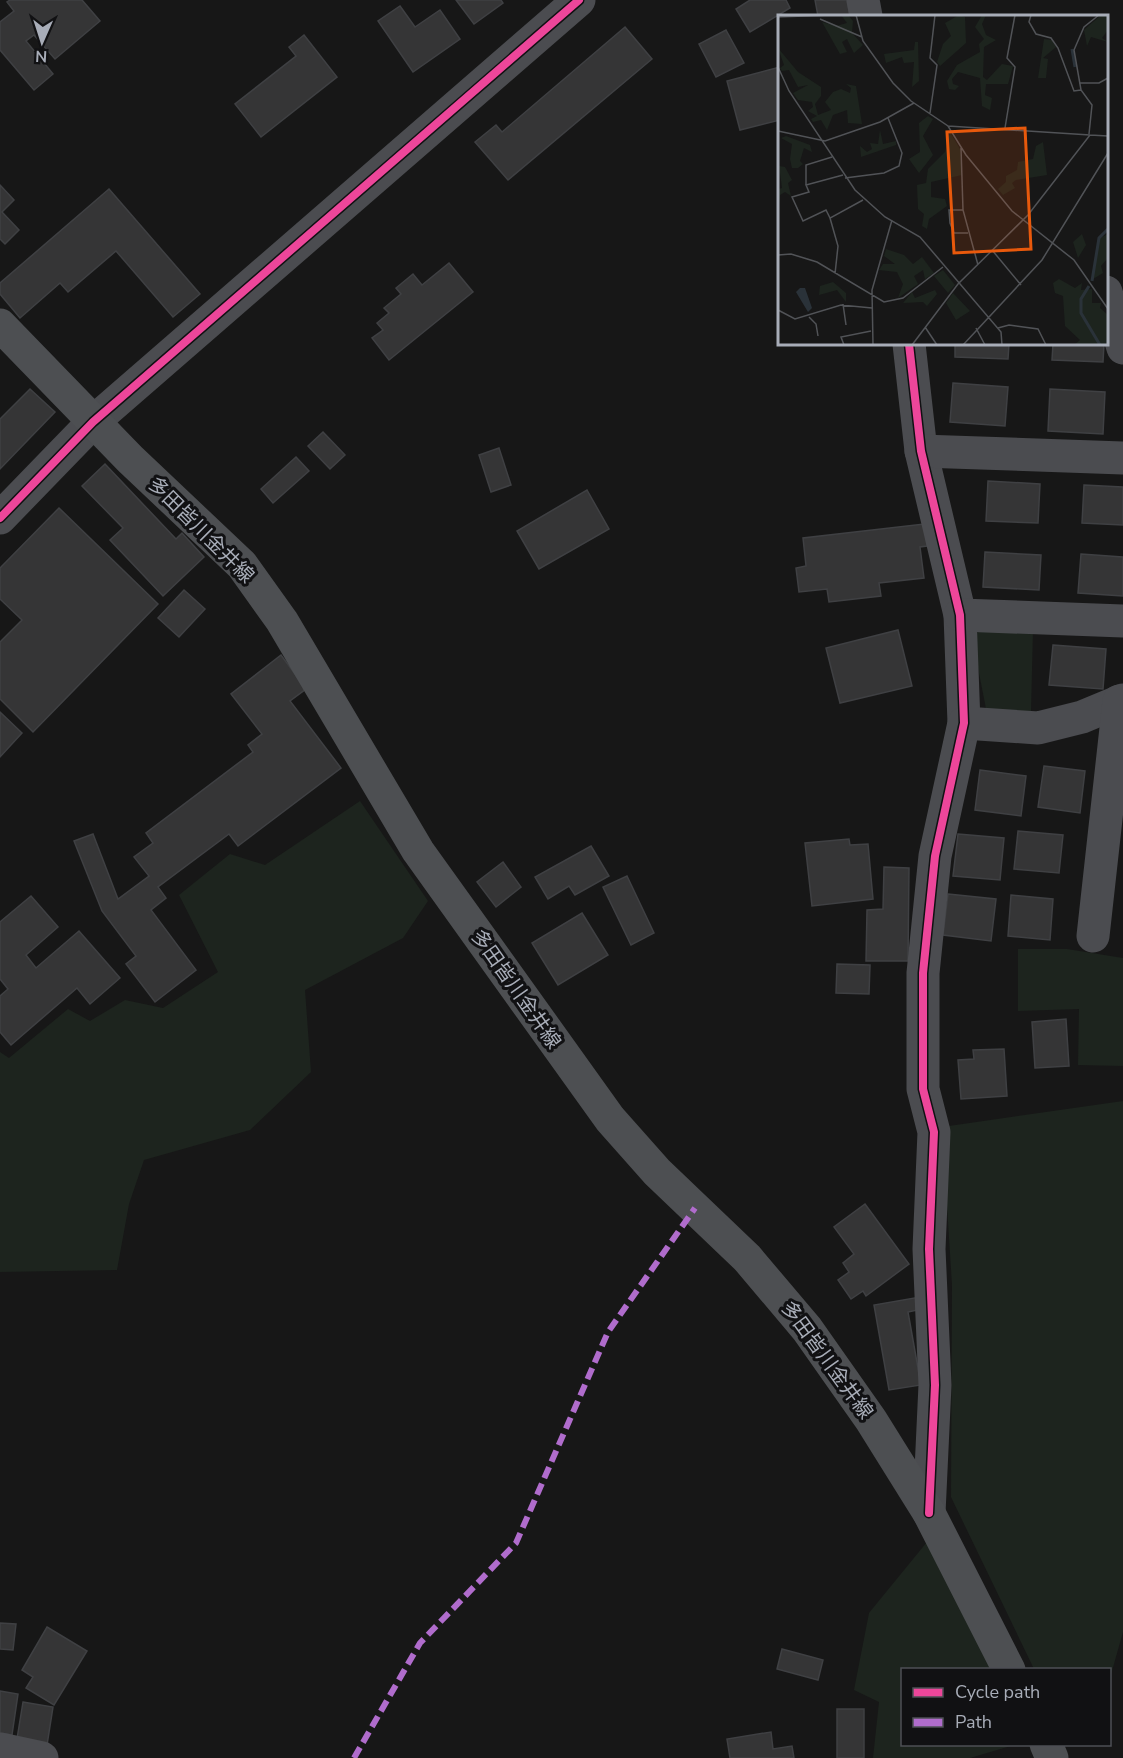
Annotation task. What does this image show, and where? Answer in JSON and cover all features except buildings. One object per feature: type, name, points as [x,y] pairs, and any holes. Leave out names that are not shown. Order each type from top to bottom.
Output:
[{"type":"main road","name":"多田皆川金井線","points":[[0,325],[93,422],[242,565],[282,621],[418,851],[603,1110],[657,1172],[747,1258],[807,1329],[871,1420],[929,1513],[1008,1668]]},
{"type":"street","points":[[863,0],[866,15]]},
{"type":"street","points":[[0,518],[93,422],[567,4]]},
{"type":"street","points":[[1108,296],[1123,348]]},
{"type":"street","points":[[909,345],[921,451],[960,615],[964,723],[935,856],[923,973],[922,1089],[934,1132],[929,1249],[935,1385],[929,1513]]},
{"type":"street","points":[[921,451],[1123,458]]},
{"type":"street","points":[[960,615],[1123,621]]},
{"type":"street","points":[[964,723],[1038,728],[1082,717],[1121,700]]},
{"type":"street","points":[[1093,936],[1121,700]]},
{"type":"street","points":[[0,1749],[42,1758]]},
{"type":"shaded area","points":[[985,627],[1033,629],[1031,712],[987,714],[972,637]]},
{"type":"shaded area","points":[[360,801],[428,901],[403,938],[305,990],[311,1072],[250,1130],[144,1160],[129,1204],[117,1270],[0,1272],[0,1052],[9,1058],[68,1009],[90,1021],[125,1000],[163,1008],[218,972],[179,895],[230,854],[265,865]]},
{"type":"shaded area","points":[[1018,949],[1067,949],[1123,958],[1123,1066],[1078,1065],[1079,1009],[1018,1011]]},
{"type":"shaded area","points":[[1123,1101],[1123,1632],[1111,1674],[1111,1668],[1034,1668],[951,1497],[952,1285],[942,1127]]},
{"type":"shaded area","points":[[927,1542],[992,1668],[901,1668],[901,1746],[1011,1746],[970,1758],[873,1758],[879,1702],[854,1690],[869,1613]]},
{"type":"marked path","points":[[354,1758],[420,1643],[516,1543],[608,1332],[695,1208]]},
{"type":"cycle path","points":[[0,518],[93,422],[579,0]]},
{"type":"cycle path","points":[[909,345],[921,451],[960,615],[964,723],[935,856],[923,973],[923,1089],[934,1132],[929,1249],[935,1385],[929,1513]]}]
